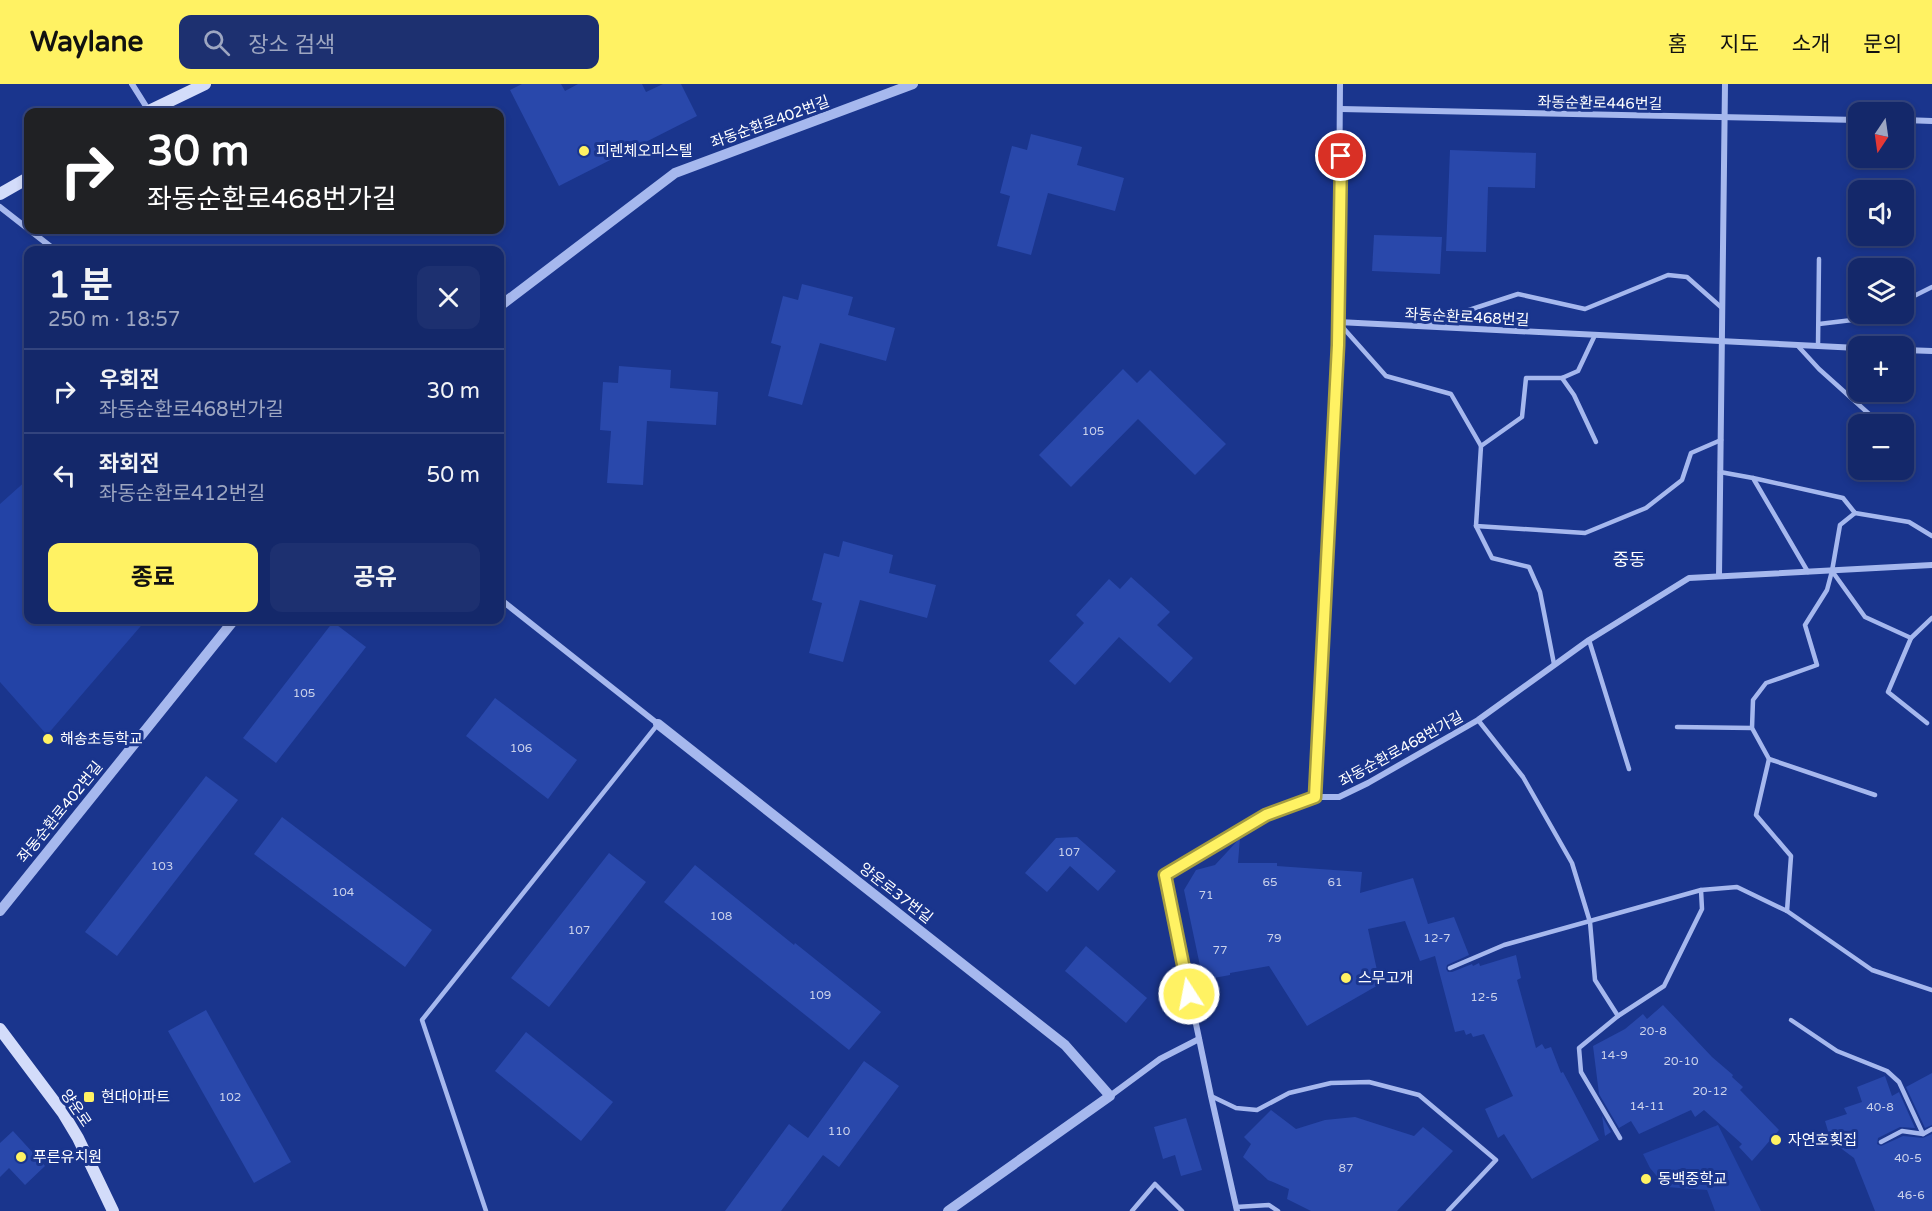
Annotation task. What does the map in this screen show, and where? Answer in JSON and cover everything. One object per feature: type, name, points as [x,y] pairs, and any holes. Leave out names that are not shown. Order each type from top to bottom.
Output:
[{"type":"main road","points":[[156,108],[205,84]]},
{"type":"main road","points":[[0,194],[24,180]]},
{"type":"main road","name":"양운로","points":[[0,1029],[68,1121],[113,1211]]},
{"type":"street","points":[[132,84],[146,108]]},
{"type":"street","name":"좌동순환로402번길","points":[[504,303],[675,173],[913,84]]},
{"type":"street","points":[[1315,797],[1338,322],[1340,84]]},
{"type":"street","points":[[1719,576],[1725,84]]},
{"type":"street","name":"좌동순환로446번길","points":[[1341,109],[1848,120]]},
{"type":"street","points":[[1914,120],[1932,121]]},
{"type":"street","points":[[0,207],[24,226]]},
{"type":"street","points":[[35,234],[50,246]]},
{"type":"street","name":"좌동순환로468번길","points":[[1338,322],[1848,348]]},
{"type":"street","points":[[1914,350],[1932,351]]},
{"type":"street","name":"좌동순환로468번가길","points":[[1237,1209],[1165,875],[1266,815],[1315,797],[1339,797],[1368,783],[1478,720],[1589,640],[1689,578],[1932,565]]},
{"type":"street","name":"양운로37번길","points":[[504,602],[1065,1045],[1110,1096]]},
{"type":"street","name":"좌동순환로402번길","points":[[0,911],[231,624]]},
{"type":"street","points":[[948,1211],[1160,1059],[1199,1039]]},
{"type":"lane","points":[[1818,346],[1819,259]]},
{"type":"lane","points":[[1418,326],[1518,294],[1585,309],[1668,275],[1687,277],[1722,308]]},
{"type":"lane","points":[[1914,296],[1932,287]]},
{"type":"lane","points":[[1818,324],[1848,320]]},
{"type":"lane","points":[[1338,322],[1386,376],[1451,394],[1480,446],[1476,526],[1492,558],[1529,567],[1540,592],[1554,664]]},
{"type":"lane","points":[[1480,446],[1522,417],[1526,378],[1562,378],[1578,371],[1595,335]]},
{"type":"lane","points":[[1797,345],[1819,369],[1869,414]]},
{"type":"lane","points":[[1562,378],[1574,395],[1596,442]]},
{"type":"lane","points":[[1476,526],[1585,533],[1646,508],[1682,480],[1691,453],[1721,440]]},
{"type":"lane","points":[[1720,472],[1843,498],[1855,513],[1909,522],[1932,536]]},
{"type":"lane","points":[[1752,478],[1808,572]]},
{"type":"lane","points":[[1787,910],[1791,856],[1756,815],[1769,759],[1752,728],[1753,700],[1766,683],[1817,665],[1804,625],[1827,590],[1840,525],[1855,513]]},
{"type":"lane","points":[[1832,571],[1865,617],[1911,638]]},
{"type":"lane","points":[[1927,723],[1888,692],[1911,638],[1932,618]]},
{"type":"lane","points":[[1589,640],[1629,769]]},
{"type":"lane","points":[[1478,720],[1523,777],[1572,863],[1590,922],[1595,980],[1617,1016]]},
{"type":"lane","points":[[486,1211],[422,1020],[658,724]]},
{"type":"lane","points":[[1677,727],[1752,728]]},
{"type":"lane","points":[[1769,759],[1875,795]]},
{"type":"lane","points":[[1450,968],[1504,945],[1701,890],[1737,887],[1787,910],[1872,969],[1932,990]]},
{"type":"lane","points":[[1620,1138],[1581,1072],[1579,1048],[1617,1016],[1664,986],[1702,909],[1701,890]]},
{"type":"lane","points":[[1791,1020],[1837,1051],[1887,1071],[1899,1082],[1923,1134]]},
{"type":"lane","points":[[1211,1096],[1236,1108],[1257,1110],[1289,1093],[1331,1083],[1370,1082],[1419,1095],[1496,1160],[1448,1211]]},
{"type":"lane","points":[[1881,1142],[1902,1131],[1923,1134],[1932,1129]]},
{"type":"lane","points":[[1132,1211],[1155,1184],[1182,1211]]},
{"type":"lane","points":[[1237,1209],[1269,1205],[1278,1211]]},
{"type":"shaded area","points":[[24,483],[24,624],[143,624],[47,735],[0,682],[0,504]]},
{"type":"shaded area","points":[[1718,1125],[1761,1211],[1715,1211],[1707,1190],[1666,1187],[1650,1168],[1643,1154]]},
{"type":"building","name":"피렌체오피스텔","points":[[522,84],[561,84],[565,91],[578,84],[642,84],[646,92],[663,84],[681,84],[697,116],[559,186],[510,90]]},
{"type":"building","points":[[1031,134],[1082,147],[1077,165],[1124,178],[1115,211],[1048,193],[1031,255],[997,246],[1010,196],[1000,193],[1012,146],[1027,150]]},
{"type":"building","points":[[1450,150],[1536,153],[1535,188],[1488,187],[1486,252],[1446,251]]},
{"type":"building","points":[[1374,235],[1442,237],[1440,274],[1372,271]]},
{"type":"building","points":[[802,284],[853,297],[848,315],[895,328],[886,361],[820,343],[802,405],[768,396],[781,346],[771,343],[783,296],[798,300]]},
{"type":"building","points":[[619,366],[671,370],[670,388],[718,392],[716,425],[647,421],[643,485],[607,483],[611,431],[600,430],[603,382],[618,383]]},
{"type":"building","points":[[1123,369],[1137,383],[1150,370],[1226,444],[1195,475],[1138,419],[1071,487],[1039,455]]},
{"type":"building","points":[[843,541],[893,555],[889,573],[936,585],[927,618],[860,600],[843,662],[809,653],[822,603],[812,600],[824,553],[839,557]]},
{"type":"building","points":[[1131,577],[1170,612],[1157,625],[1193,658],[1170,683],[1119,637],[1075,685],[1049,661],[1084,623],[1076,615],[1109,579],[1120,589]]},
{"type":"building","points":[[331,624],[336,624],[366,647],[276,763],[243,738]]},
{"type":"building","points":[[495,698],[577,760],[548,799],[466,736]]},
{"type":"building","points":[[206,776],[238,800],[117,956],[85,932]]},
{"type":"building","points":[[282,817],[432,930],[405,967],[254,854]]},
{"type":"building","points":[[1077,837],[1116,871],[1098,891],[1070,866],[1047,892],[1025,873],[1056,838]]},
{"type":"building","points":[[1240,838],[1238,863],[1277,863],[1277,866],[1362,872],[1360,893],[1413,878],[1428,924],[1454,917],[1469,955],[1447,965],[1448,972],[1472,964],[1473,966],[1479,963],[1480,966],[1516,955],[1521,978],[1517,980],[1536,1048],[1542,1044],[1545,1049],[1551,1047],[1561,1073],[1563,1072],[1599,1140],[1532,1179],[1504,1134],[1498,1138],[1485,1109],[1513,1096],[1484,1034],[1473,1037],[1471,1033],[1466,1035],[1464,1030],[1455,1032],[1435,956],[1420,961],[1405,921],[1368,929],[1380,984],[1307,1026],[1269,966],[1203,980],[1184,890],[1196,870],[1215,865]]},
{"type":"building","points":[[609,853],[646,882],[549,1007],[511,978]]},
{"type":"building","points":[[695,865],[881,1012],[849,1050],[664,902]]},
{"type":"building","points":[[1086,946],[1147,998],[1126,1023],[1065,971]]},
{"type":"building","points":[[1663,1005],[1712,1057],[1733,1075],[1732,1077],[1743,1087],[1740,1090],[1779,1130],[1752,1161],[1739,1147],[1742,1144],[1704,1110],[1695,1117],[1691,1110],[1639,1134],[1631,1121],[1619,1128],[1599,1094],[1593,1046],[1625,1029],[1643,1014],[1647,1019]]},
{"type":"building","points":[[206,1010],[291,1162],[254,1183],[168,1031]]},
{"type":"building","points":[[526,1032],[613,1102],[581,1141],[495,1071]]},
{"type":"building","points":[[864,1061],[899,1086],[839,1167],[823,1155],[781,1211],[725,1211],[789,1124],[808,1138]]},
{"type":"building","points":[[1932,1073],[1932,1125],[1925,1128],[1906,1087]]},
{"type":"building","points":[[1885,1076],[1892,1096],[1899,1092],[1915,1128],[1900,1127],[1878,1138],[1877,1144],[1881,1146],[1903,1136],[1923,1138],[1932,1134],[1932,1211],[1875,1211],[1854,1158],[1831,1141],[1825,1121],[1847,1114],[1844,1108],[1862,1102],[1857,1087]]},
{"type":"building","points":[[1271,1110],[1296,1129],[1325,1120],[1355,1117],[1414,1136],[1423,1127],[1453,1151],[1397,1211],[1311,1211],[1287,1199],[1289,1189],[1268,1180],[1243,1157],[1251,1144],[1244,1137]]},
{"type":"building","points":[[1602,1116],[1611,1132],[1605,1136]]},
{"type":"building","points":[[1186,1118],[1202,1170],[1181,1176],[1175,1155],[1163,1159],[1154,1127]]},
{"type":"building","points":[[13,1131],[45,1166],[25,1185],[9,1168],[0,1177],[0,1143]]},
{"type":"place","name":"피렌체오피스텔","points":[[584,151]]},
{"type":"place","name":"해송초등학교","points":[[48,739]]},
{"type":"place","name":"스무고개","points":[[1346,978]]},
{"type":"place","name":"현대아파트","points":[[89,1097]]},
{"type":"place","name":"자연호횟집","points":[[1776,1140]]},
{"type":"place","name":"푸른유치원","points":[[21,1157]]},
{"type":"place","name":"동백중학교","points":[[1646,1179]]},
{"type":"district","name":"중동","points":[[1629,560]]},
{"type":"route","points":[[1189,994],[1165,875],[1266,815],[1315,797],[1338,345],[1341,156]]}]
